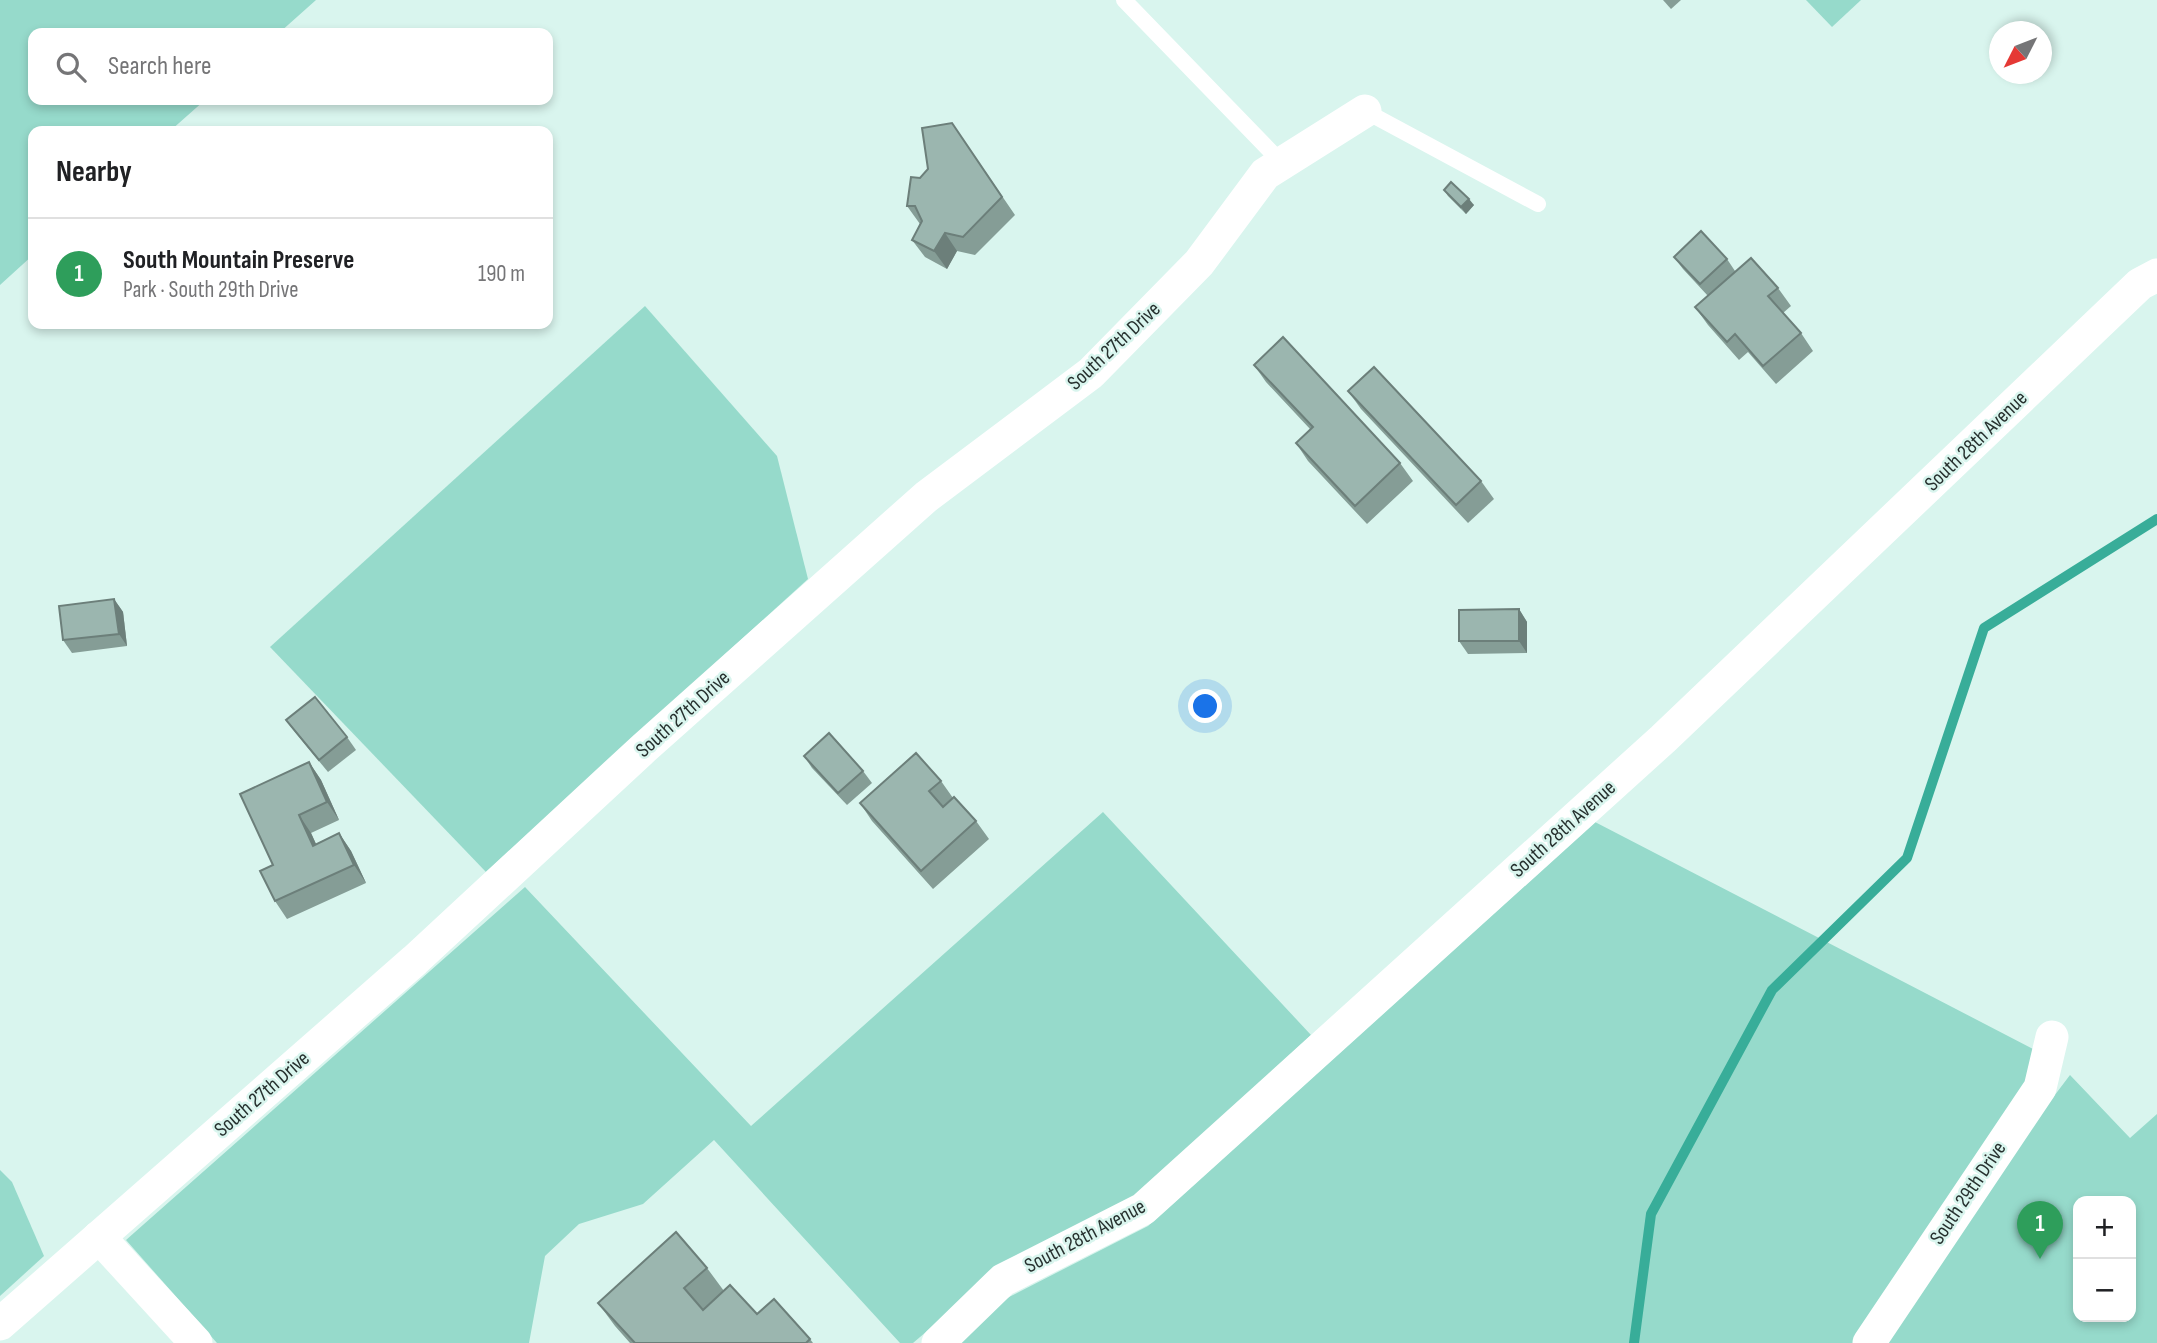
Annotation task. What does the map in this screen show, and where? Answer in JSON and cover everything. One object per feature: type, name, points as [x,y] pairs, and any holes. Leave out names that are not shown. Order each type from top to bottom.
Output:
[{"type":"street","name":"South 27th Drive","points":[[0,1324],[415,960],[644,748],[926,497],[1091,373],[1199,264],[1265,174],[1365,111]]},
{"type":"street","name":"South 28th Avenue","points":[[938,1343],[1003,1280],[1143,1209],[1663,739],[2140,284],[2157,275]]},
{"type":"street","name":"South 29th Drive","points":[[1869,1343],[2040,1088],[2052,1037]]},
{"type":"street","points":[[99,1237],[196,1343]]},
{"type":"lane","points":[[1124,0],[1282,163]]},
{"type":"lane","points":[[1365,111],[1538,204]]},
{"type":"green space","points":[[0,0],[316,0],[285,28],[28,28],[28,105],[199,105],[176,126],[28,126],[28,260],[0,285]]},
{"type":"green space","points":[[1806,0],[1861,0],[1832,27]]},
{"type":"green space","points":[[645,306],[777,456],[808,579],[486,872],[270,647]]},
{"type":"green space","points":[[1103,812],[1311,1035],[1132,1201],[1000,1269],[913,1343],[900,1343],[714,1140],[643,1204],[579,1224],[545,1256],[529,1343],[217,1343],[126,1240],[525,887],[751,1126]]},
{"type":"green space","points":[[1595,822],[2037,1051],[2032,1081],[1855,1343],[959,1343],[1007,1298],[1148,1226]]},
{"type":"green space","points":[[2070,1075],[2130,1138],[2157,1114],[2157,1343],[1881,1343],[1950,1234]]},
{"type":"green space","points":[[0,1170],[12,1182],[44,1256],[0,1296]]},
{"type":"building","points":[[952,123],[1002,197],[963,237],[945,233],[934,251],[912,240],[922,221],[915,206],[907,206],[911,177],[920,178],[928,169],[922,128]]},
{"type":"building","points":[[1451,182],[1469,199],[1461,207],[1444,190]]},
{"type":"building","points":[[1701,231],[1727,259],[1700,284],[1674,257]]},
{"type":"building","points":[[1751,258],[1778,288],[1768,296],[1801,333],[1763,366],[1735,334],[1727,342],[1695,307]]},
{"type":"building","points":[[1283,337],[1400,463],[1355,506],[1296,443],[1313,427],[1254,365]]},
{"type":"building","points":[[1374,367],[1481,481],[1456,505],[1348,391]]},
{"type":"building","points":[[114,599],[119,634],[63,640],[59,606]]},
{"type":"building","points":[[1519,609],[1519,641],[1459,641],[1459,610]]},
{"type":"building","points":[[315,697],[347,737],[319,760],[286,720]]},
{"type":"building","points":[[829,733],[863,771],[838,793],[804,756]]},
{"type":"building","points":[[916,753],[941,781],[929,791],[943,807],[954,797],[976,821],[921,871],[860,803]]},
{"type":"building","points":[[309,762],[327,802],[299,815],[313,846],[339,833],[354,865],[275,901],[260,871],[273,865],[240,794]]},
{"type":"building","points":[[676,1232],[707,1268],[684,1288],[703,1310],[730,1285],[757,1314],[774,1299],[810,1339],[806,1343],[635,1343],[598,1303]]},
{"type":"waterway","points":[[1634,1343],[1651,1214],[1772,990],[1907,858],[1984,628],[2157,519]]},
{"type":"place","name":"South Mountain Preserve","points":[[2040,1259]]}]
